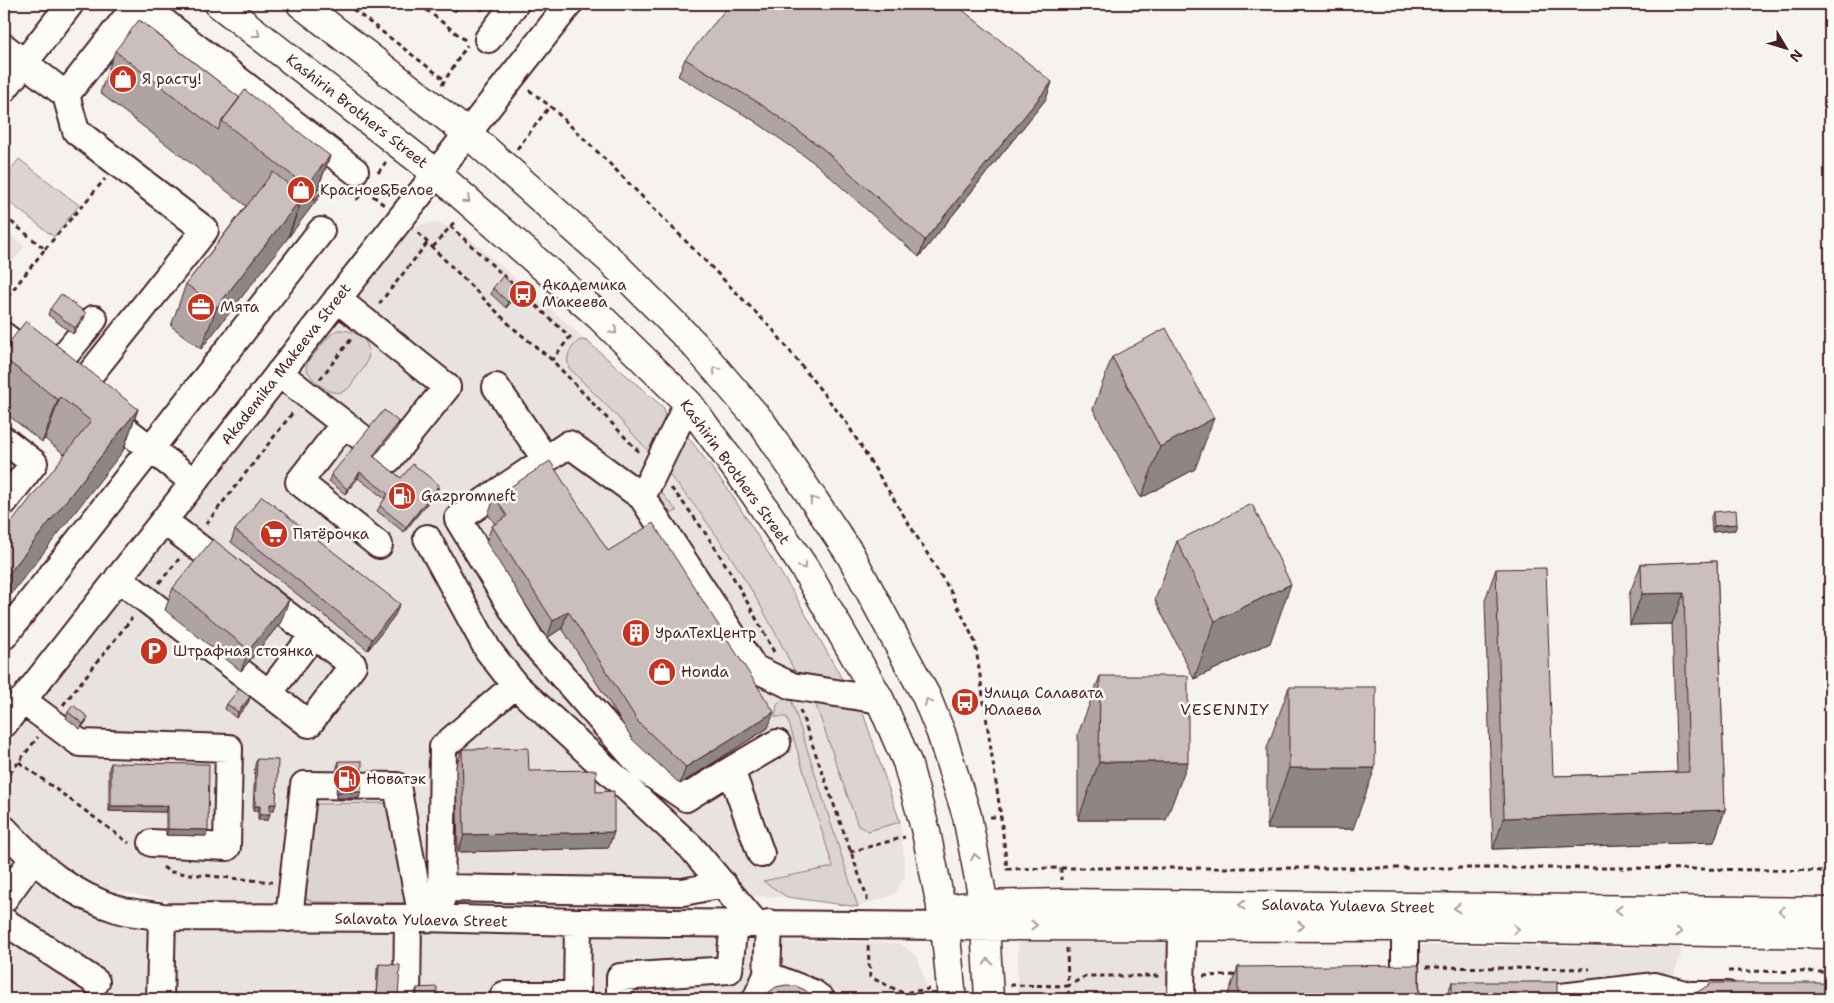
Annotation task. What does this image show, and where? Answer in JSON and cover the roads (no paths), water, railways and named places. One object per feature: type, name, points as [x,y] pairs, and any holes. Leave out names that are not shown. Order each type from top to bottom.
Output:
[{"type":"main road","name":"Kashirin Brothers Street","points":[[218,4],[436,173],[598,315],[688,403],[754,493],[805,569],[880,700],[907,762],[926,832],[943,917],[952,999]]},
{"type":"main road","points":[[301,4],[467,133],[610,260],[694,344],[762,423],[844,546],[926,696],[941,733],[967,816],[984,915],[989,999]]},
{"type":"main road","name":"Salavata Yulaeva Street","points":[[943,917],[984,915],[1063,903],[1830,912]]},
{"type":"main road","name":"Salavata Yulaeva Street","points":[[984,915],[1182,926],[1404,927],[1830,934]]},
{"type":"street","points":[[4,89],[70,4]]},
{"type":"street","points":[[66,95],[137,4]]},
{"type":"street","points":[[141,4],[355,171]]},
{"type":"street","points":[[478,41],[515,4]]},
{"type":"street","name":"Akademika Makeeva Street","points":[[4,724],[569,4]]},
{"type":"street","points":[[4,47],[66,95],[76,130],[205,230],[76,392]]},
{"type":"street","points":[[4,636],[321,231]]},
{"type":"street","points":[[279,373],[389,459],[448,387],[337,299]]},
{"type":"street","points":[[51,372],[94,319]]},
{"type":"street","points":[[5,340],[51,372],[194,482]]},
{"type":"street","points":[[496,386],[546,460]]},
{"type":"street","points":[[642,497],[688,403]]},
{"type":"street","points":[[344,424],[299,482],[379,545]]},
{"type":"street","points":[[4,440],[34,463],[4,502]]},
{"type":"street","points":[[777,743],[686,798],[644,769],[531,640],[458,520],[570,444],[642,497],[754,668],[792,686],[880,700]]},
{"type":"street","points":[[118,578],[309,724],[353,665],[164,521]]},
{"type":"street","points":[[427,538],[488,650],[515,686],[691,847],[753,924],[767,975],[756,999]]},
{"type":"street","points":[[269,693],[313,635]]},
{"type":"street","points":[[407,999],[424,919],[441,888],[443,747],[515,686]]},
{"type":"street","points":[[22,700],[80,743],[229,748],[227,847],[152,843]]},
{"type":"street","points":[[731,770],[761,854]]},
{"type":"street","points":[[289,918],[304,785],[397,786],[424,919]]},
{"type":"street","name":"Salavata Yulaeva Street","points":[[4,829],[46,871],[67,887],[88,898],[122,910],[162,917],[867,926],[943,917]]},
{"type":"street","points":[[4,899],[34,859]]},
{"type":"street","points":[[441,888],[683,892],[722,884]]},
{"type":"street","points":[[160,999],[162,917]]},
{"type":"street","points":[[4,921],[96,982]]},
{"type":"street","points":[[504,995],[577,997],[578,922]]},
{"type":"street","points":[[620,999],[620,977],[729,970],[753,924]]},
{"type":"street","points":[[1181,987],[1182,926]]},
{"type":"street","points":[[1404,927],[1405,999]]},
{"type":"street","points":[[767,975],[813,993],[821,999]]},
{"type":"street","points":[[1561,997],[1655,986],[1685,997],[1755,995]]},
{"type":"place","name":"Я расту!","points":[[123,79]]},
{"type":"place","name":"Красное&Белое","points":[[301,190]]},
{"type":"place","name":"Академика Макеева","points":[[523,294]]},
{"type":"place","name":"Мята","points":[[201,307]]},
{"type":"place","name":"Gazpromneft","points":[[402,496]]},
{"type":"place","name":"Пятёрочка","points":[[274,534]]},
{"type":"place","name":"УралТехЦентр","points":[[636,633]]},
{"type":"place","name":"Штрафная стоянка","points":[[154,651]]},
{"type":"place","name":"Honda","points":[[662,672]]},
{"type":"place","name":"Улица Салавата Юлаева","points":[[965,702]]},
{"type":"place","name":"Новатэк","points":[[347,779]]},
{"type":"district","name":"VESENNIY","points":[[1225,709]]}]
